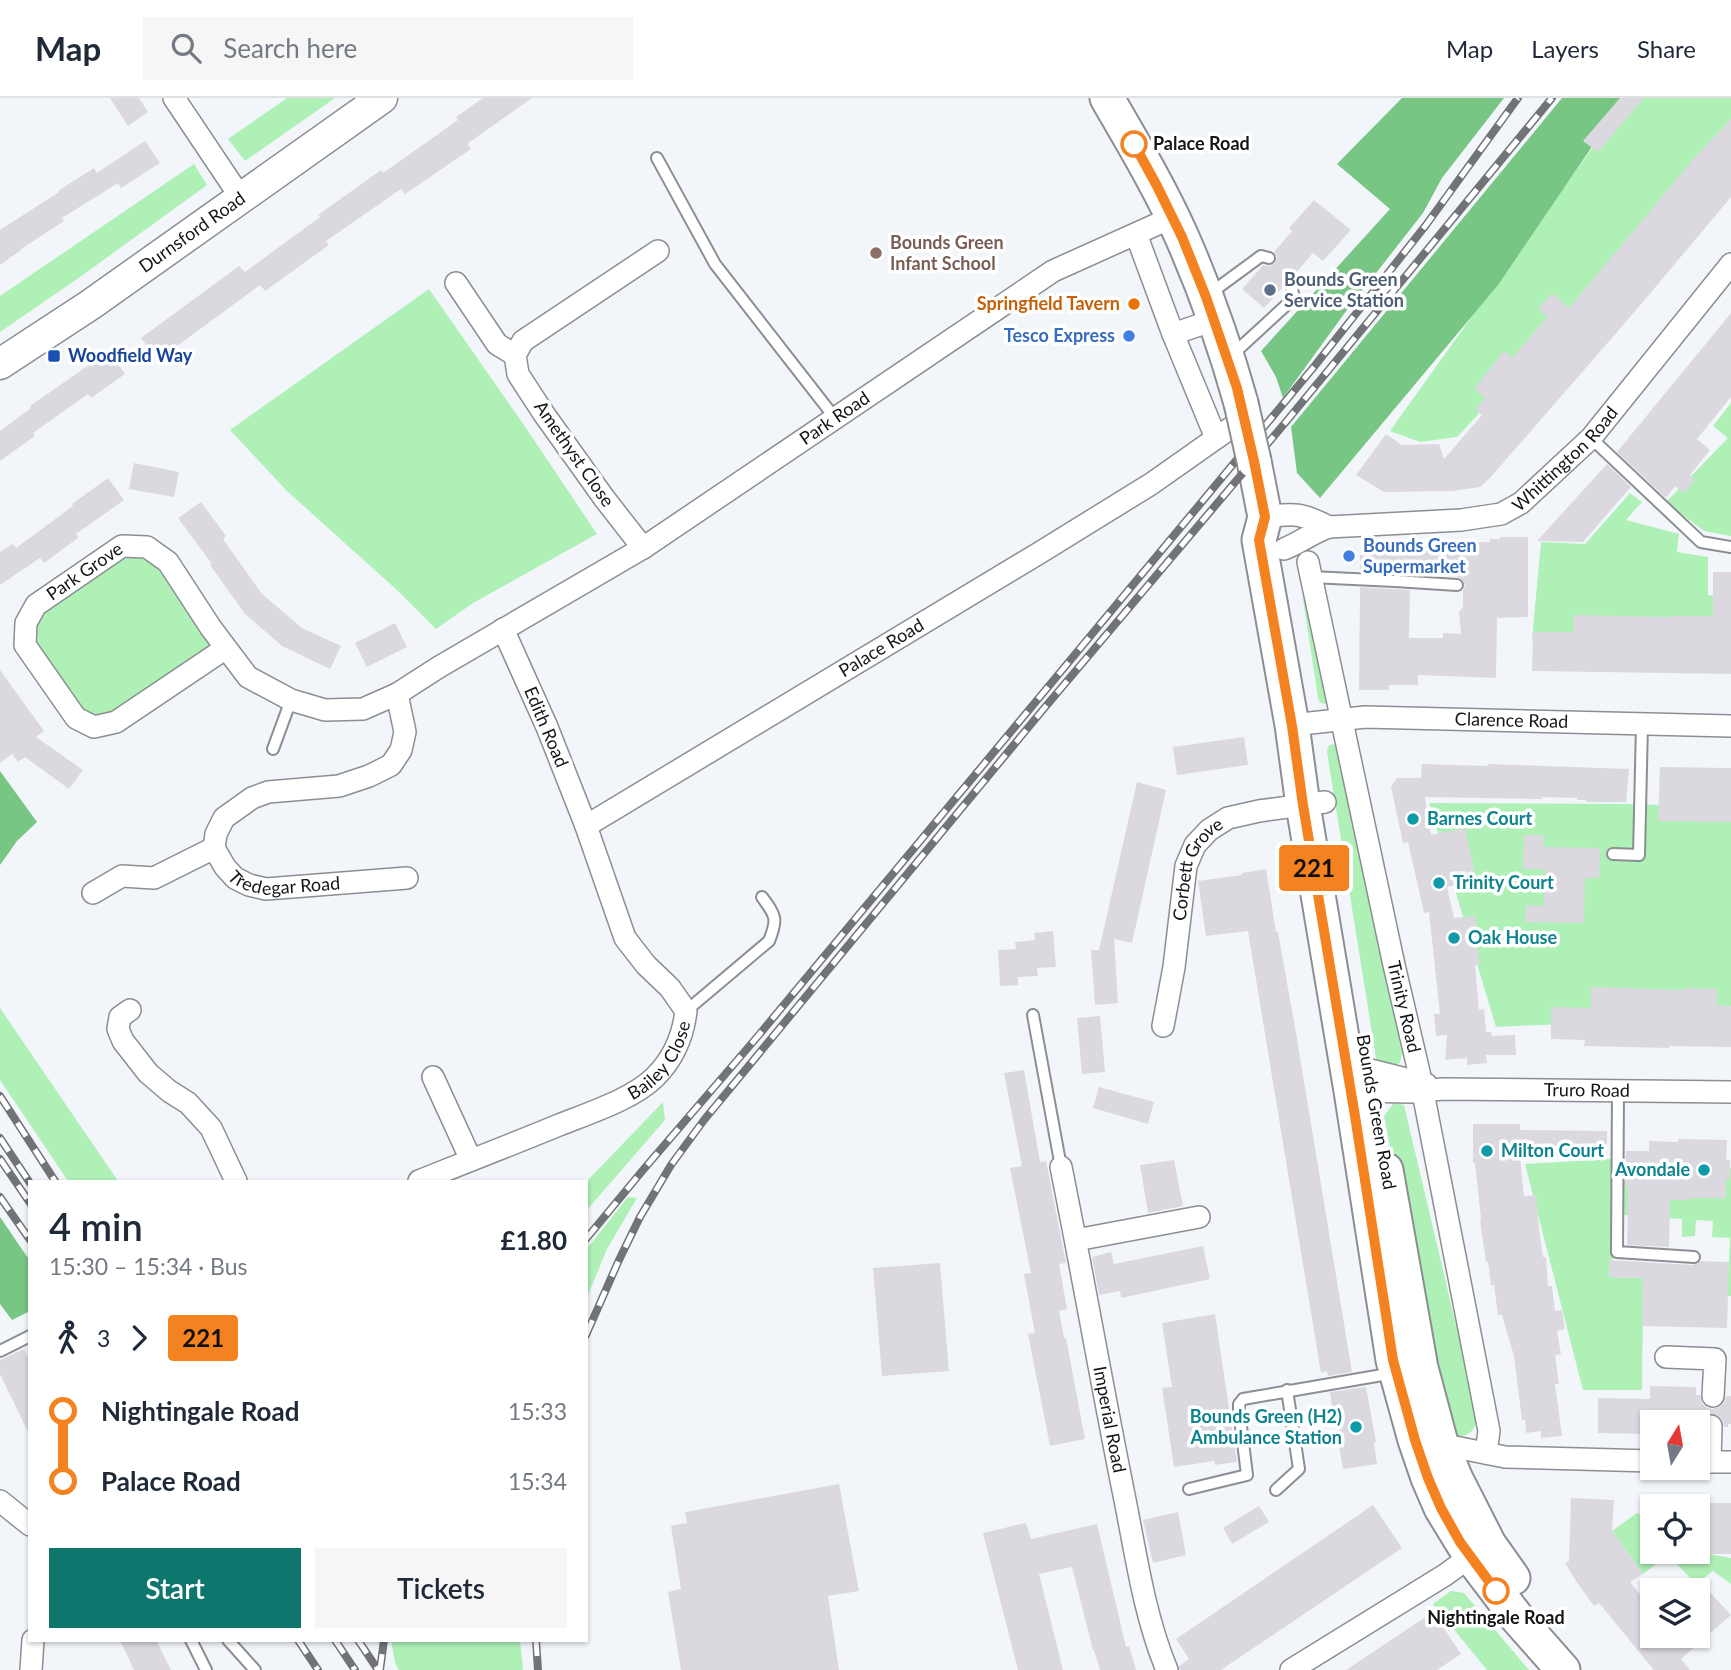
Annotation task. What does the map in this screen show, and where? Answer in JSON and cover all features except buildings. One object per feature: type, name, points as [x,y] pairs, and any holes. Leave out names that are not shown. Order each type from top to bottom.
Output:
[{"type":"main road","name":"Durnsford Road","points":[[0,364],[90,305],[382,98]]},
{"type":"main road","name":"Bounds Green Road","points":[[1107,98],[1173,217],[1227,359],[1234,422],[1264,508],[1301,563],[1316,722],[1314,804],[1360,1079],[1393,1360],[1409,1370],[1428,1442],[1428,1478],[1441,1508],[1533,1605],[1588,1670]]},
{"type":"main road","name":"Bounds Green Road","points":[[1264,508],[1259,540],[1316,722]]},
{"type":"main road","name":"Bounds Green Road","points":[[1480,1550],[1518,1619],[1563,1670]]},
{"type":"street","points":[[174,98],[241,198]]},
{"type":"street","name":"Park Road","points":[[503,629],[643,548],[1053,271],[1173,217]]},
{"type":"street","points":[[1136,234],[1173,334],[1234,422]]},
{"type":"street","points":[[515,355],[523,341],[658,251]]},
{"type":"street","name":"Whittington Road","points":[[1301,563],[1291,546],[1329,527],[1461,520],[1501,514],[1521,503],[1591,438],[1730,266]]},
{"type":"street","name":"Amethyst Close","points":[[456,283],[497,344],[515,355],[518,374],[544,414],[643,548]]},
{"type":"street","points":[[1173,334],[1210,309]]},
{"type":"street","name":"Palace Road","points":[[586,826],[1151,484],[1234,422]]},
{"type":"street","name":"Whittington Road","points":[[1264,508],[1313,518],[1329,527]]},
{"type":"street","name":"Park Grove","points":[[226,648],[116,722],[94,727],[76,718],[25,645],[26,623],[36,605],[122,546],[147,547],[168,562],[211,628],[248,677],[291,699],[325,710],[363,709],[397,694],[503,629]]},
{"type":"street","name":"Edith Road","points":[[503,629],[547,727],[586,826]]},
{"type":"street","name":"Tredegar Road","points":[[397,694],[405,732],[401,750],[391,765],[339,786],[268,792],[252,798],[224,818],[216,834],[214,848],[235,878],[249,886],[266,889],[407,878]]},
{"type":"street","name":"Clarence Road","points":[[1316,722],[1365,717],[1731,726]]},
{"type":"street","name":"Trinity Road","points":[[1316,722],[1394,965],[1422,1085],[1489,1431],[1486,1453]]},
{"type":"street","name":"Corbett Grove","points":[[1163,1026],[1174,967],[1186,866],[1195,845],[1209,830],[1228,818],[1314,804]]},
{"type":"street","name":"Bailey Close","points":[[421,1180],[620,1101],[654,1079],[679,1045],[687,1011],[625,938],[586,826]]},
{"type":"street","points":[[93,893],[122,876],[154,878],[214,848]]},
{"type":"street","points":[[130,1010],[120,1017],[118,1030],[123,1041],[148,1073],[188,1103],[211,1128],[236,1180]]},
{"type":"street","points":[[433,1077],[471,1160]]},
{"type":"street","name":"Truro Road","points":[[1360,1079],[1422,1085],[1731,1092]]},
{"type":"street","name":"Imperial Road","points":[[1061,1167],[1140,1573],[1167,1670]]},
{"type":"street","points":[[1076,1240],[1199,1217]]},
{"type":"street","points":[[1666,1357],[1715,1359],[1713,1396]]},
{"type":"street","points":[[1711,1426],[1713,1462]]},
{"type":"street","points":[[1428,1442],[1504,1457],[1640,1461]]},
{"type":"street","points":[[0,1501],[28,1523]]},
{"type":"street","points":[[1291,1670],[1480,1550]]},
{"type":"street","points":[[31,1670],[33,1642]]},
{"type":"lane","points":[[657,158],[715,264],[835,418]]},
{"type":"lane","points":[[1210,309],[1261,256],[1269,258]]},
{"type":"lane","points":[[1227,359],[1294,298],[1290,280]]},
{"type":"lane","points":[[1591,438],[1701,542],[1731,547]]},
{"type":"lane","points":[[1301,563],[1395,580],[1457,585]]},
{"type":"lane","points":[[273,749],[291,699]]},
{"type":"lane","points":[[1613,854],[1639,855],[1643,724]]},
{"type":"lane","points":[[687,1011],[769,941],[776,925],[773,912],[762,897]]},
{"type":"lane","points":[[1033,1015],[1061,1167]]},
{"type":"lane","points":[[1618,1091],[1616,1252],[1694,1257]]},
{"type":"lane","points":[[0,1351],[28,1337]]},
{"type":"lane","points":[[1189,1489],[1247,1475],[1239,1404],[1243,1399],[1409,1370]]},
{"type":"lane","points":[[1276,1490],[1299,1469],[1287,1390]]},
{"type":"lane","points":[[192,1642],[206,1670]]},
{"type":"lane","points":[[230,1642],[255,1670]]},
{"type":"green space","points":[[287,98],[335,98],[245,161],[228,139]]},
{"type":"green space","points":[[1402,98],[1504,98],[1442,178],[1423,213],[1283,398],[1276,377],[1261,351],[1390,209],[1337,164]]},
{"type":"green space","points":[[1562,98],[1625,98],[1498,285],[1320,498],[1297,473],[1291,427]]},
{"type":"green space","points":[[1628,98],[1731,98],[1731,145],[1457,437],[1420,442],[1390,431]]},
{"type":"green space","points":[[194,164],[207,185],[0,332],[0,296]]},
{"type":"green space","points":[[429,289],[597,534],[473,603],[436,629],[287,491],[230,430]]},
{"type":"green space","points":[[1731,403],[1731,536],[1704,531],[1666,502],[1728,438],[1713,426]]},
{"type":"green space","points":[[1630,493],[1642,502],[1626,520],[1679,534],[1677,552],[1708,557],[1708,595],[1731,598],[1731,633],[1532,639],[1541,542],[1585,544]]},
{"type":"green space","points":[[120,553],[146,557],[165,566],[217,645],[131,703],[96,720],[78,713],[33,641],[33,626],[40,612]]},
{"type":"green space","points":[[1308,598],[1331,702],[1326,704],[1320,703],[1318,698],[1303,599]]},
{"type":"green space","points":[[1338,745],[1341,750],[1402,1053],[1400,1063],[1391,1067],[1378,1062],[1376,1058],[1327,752],[1328,746]]},
{"type":"green space","points":[[0,771],[37,822],[17,841],[0,865]]},
{"type":"green space","points":[[1429,803],[1731,807],[1731,1016],[1496,1027]]},
{"type":"green space","points":[[0,1008],[117,1180],[67,1180],[0,1080]]},
{"type":"green space","points":[[663,1102],[665,1120],[588,1209],[588,1180]]},
{"type":"green space","points":[[1394,1103],[1404,1105],[1477,1414],[1474,1428],[1464,1436],[1454,1435],[1443,1413],[1384,1116]]},
{"type":"green space","points":[[1612,1159],[1614,1259],[1609,1260],[1609,1277],[1728,1280],[1730,1238],[1712,1237],[1713,1221],[1696,1220],[1695,1236],[1682,1237],[1682,1219],[1624,1215],[1621,1167],[1731,1168],[1731,1296],[1643,1294],[1642,1390],[1583,1390],[1525,1164]]},
{"type":"green space","points":[[628,1197],[637,1198],[607,1249],[588,1295],[588,1247]]},
{"type":"green space","points":[[0,1217],[28,1258],[28,1312],[12,1320],[0,1304]]},
{"type":"green space","points":[[1637,1513],[1640,1514],[1640,1564],[1656,1564],[1643,1574],[1612,1531]]},
{"type":"green space","points":[[1710,1554],[1731,1558],[1731,1584],[1713,1571],[1704,1578],[1690,1578],[1677,1564],[1710,1564]]},
{"type":"green space","points":[[1451,1591],[1464,1593],[1529,1670],[1487,1670],[1433,1604]]},
{"type":"green space","points":[[391,1642],[520,1642],[523,1670],[399,1670]]},
{"type":"railway","points":[[588,1237],[1313,368],[1426,225],[1518,98]]},
{"type":"railway","points":[[588,1330],[640,1217],[671,1165],[704,1120],[1552,98]]},
{"type":"railway","points":[[0,1096],[54,1180]]},
{"type":"railway","points":[[0,1138],[28,1180]]},
{"type":"railway","points":[[0,1159],[28,1200]]},
{"type":"railway","points":[[0,1197],[28,1237]]},
{"type":"railway","points":[[299,1642],[318,1670]]},
{"type":"railway","points":[[336,1642],[355,1670]]},
{"type":"railway","points":[[359,1642],[378,1670]]},
{"type":"railway","points":[[380,1670],[384,1642]]},
{"type":"railway","points":[[536,1642],[538,1670]]},
{"type":"bus line","name":"221","points":[[1134,144],[1173,217],[1206,297],[1237,388],[1254,461],[1265,517],[1259,540],[1292,726],[1393,1360],[1415,1440],[1441,1508],[1460,1542],[1496,1591]]},
{"type":"place","name":"Palace Road","points":[[1134,144]]},
{"type":"place","name":"Bounds Green Infant School","points":[[876,253]]},
{"type":"place","name":"Bounds Green Service Station","points":[[1270,290]]},
{"type":"place","name":"Springfield Tavern","points":[[1134,304]]},
{"type":"place","name":"Tesco Express","points":[[1129,336]]},
{"type":"place","name":"Woodfield Way","points":[[54,356]]},
{"type":"place","name":"Bounds Green Supermarket","points":[[1349,556]]},
{"type":"place","name":"Barnes Court","points":[[1413,819]]},
{"type":"place","name":"Trinity Court","points":[[1439,883]]},
{"type":"place","name":"Oak House","points":[[1454,938]]},
{"type":"place","name":"Milton Court","points":[[1487,1151]]},
{"type":"place","name":"Avondale","points":[[1704,1170]]},
{"type":"place","name":"Bounds Green (H2) Ambulance Station","points":[[1356,1427]]},
{"type":"place","name":"Nightingale Road","points":[[1496,1591]]}]
